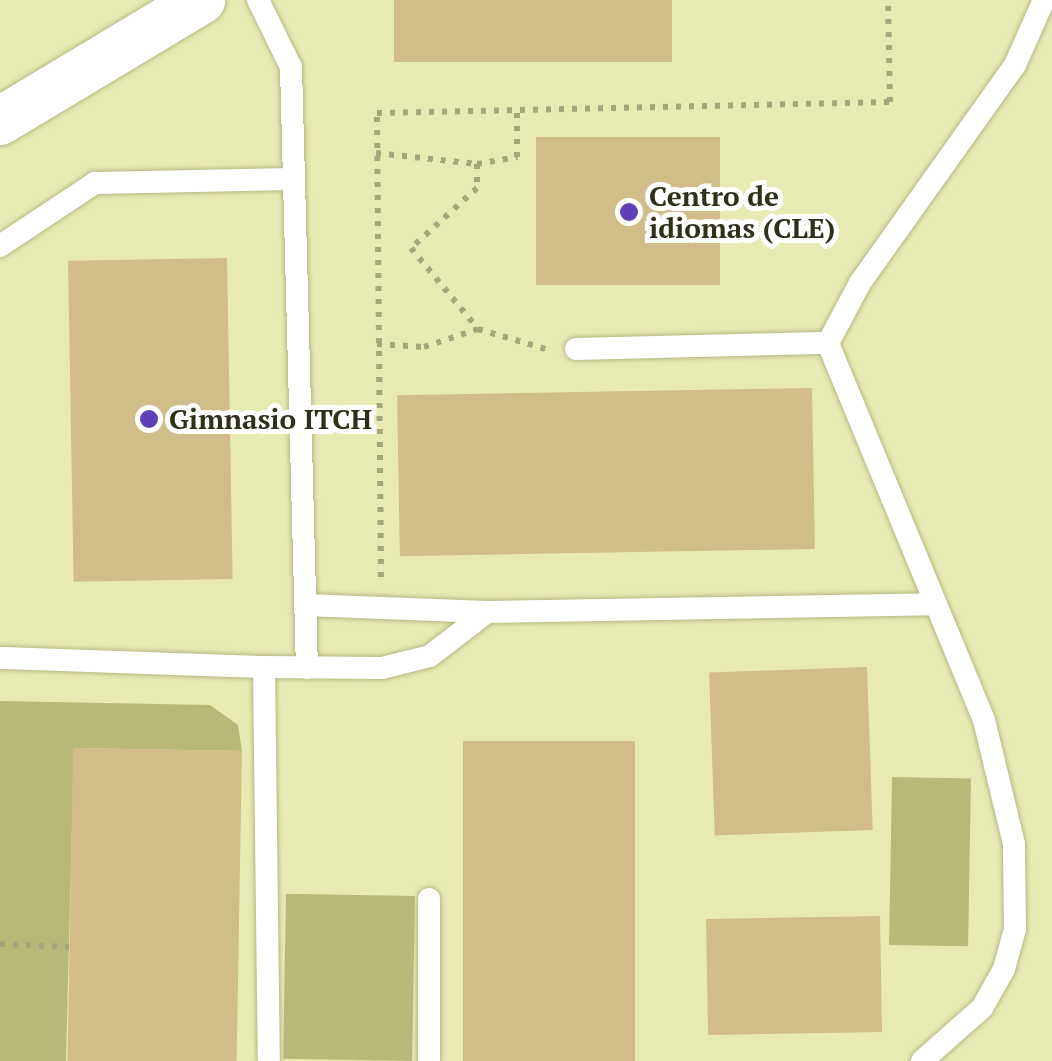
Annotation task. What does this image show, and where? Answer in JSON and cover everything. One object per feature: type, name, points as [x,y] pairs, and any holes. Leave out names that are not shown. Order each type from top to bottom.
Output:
[{"type":"street","points":[[0,122],[201,0]]},
{"type":"lane","points":[[258,0],[291,66],[308,668]]},
{"type":"lane","points":[[828,343],[860,283],[1015,65],[1044,0]]},
{"type":"lane","points":[[0,246],[94,184],[292,179]]},
{"type":"lane","points":[[576,349],[828,343]]},
{"type":"lane","points":[[828,343],[1005,790],[1016,902],[994,988],[922,1061]]},
{"type":"lane","points":[[305,605],[487,612],[934,604]]},
{"type":"lane","points":[[0,658],[264,668],[382,668],[430,656],[487,612]]},
{"type":"lane","points":[[264,668],[269,1061]]},
{"type":"lane","points":[[429,899],[429,1061]]},
{"type":"path","points":[[382,605],[376,344],[377,113],[890,102],[888,0]]},
{"type":"path","points":[[376,152],[476,164],[517,157],[517,110]]},
{"type":"path","points":[[476,164],[476,188],[411,248],[478,329],[522,348],[576,349]]},
{"type":"path","points":[[376,344],[424,347],[478,329]]},
{"type":"path","points":[[0,944],[68,947]]},
{"type":"green space","points":[[0,701],[210,705],[238,725],[242,751],[74,748],[66,1061],[0,1061]]},
{"type":"green space","points":[[892,777],[971,778],[968,946],[889,945]]},
{"type":"green space","points":[[286,894],[415,896],[412,1061],[283,1059]]},
{"type":"building","points":[[394,0],[672,0],[672,62],[394,62]]},
{"type":"building","name":"Centro de idiomas (CLE)","points":[[536,137],[720,137],[720,285],[536,285]]},
{"type":"building","name":"Gimnasio ITCH","points":[[227,258],[233,579],[74,582],[68,261]]},
{"type":"building","points":[[812,388],[815,549],[400,556],[397,395]]},
{"type":"building","points":[[867,667],[873,830],[715,835],[709,673]]},
{"type":"building","points":[[463,741],[635,741],[635,1061],[463,1061]]},
{"type":"building","points":[[73,748],[242,751],[237,1061],[68,1061]]},
{"type":"building","points":[[880,916],[882,1032],[708,1035],[706,919]]},
{"type":"place","name":"Centro de idiomas (CLE)","points":[[629,212]]},
{"type":"place","name":"Gimnasio ITCH","points":[[149,419]]}]
